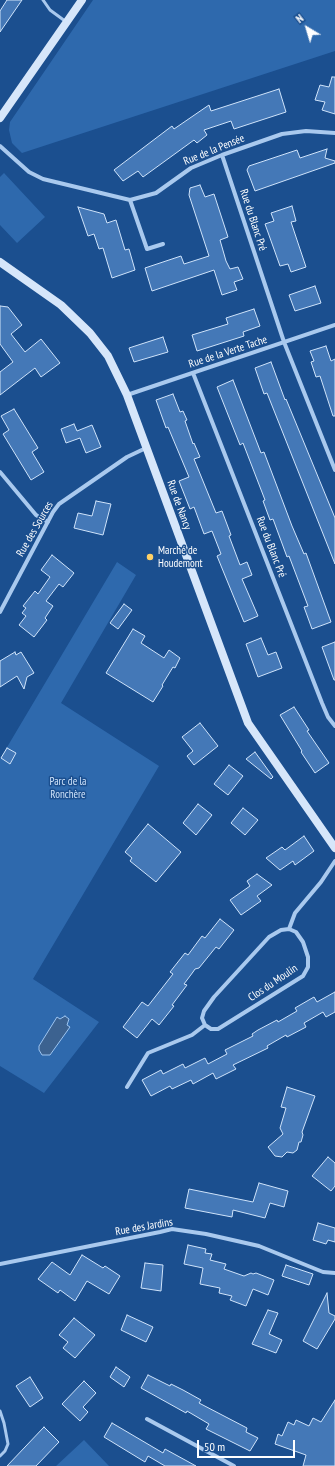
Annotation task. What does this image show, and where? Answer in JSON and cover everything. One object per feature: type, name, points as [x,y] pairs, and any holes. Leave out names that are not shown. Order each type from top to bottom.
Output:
[{"type":"street","points":[[0,118],[82,0]]},
{"type":"street","name":"Rue de la Pensée","points":[[0,146],[29,172],[43,179],[130,200],[156,193],[190,168],[282,134],[306,131],[335,133]]},
{"type":"street","name":"Rue du Blanc Pré","points":[[222,155],[284,342],[335,468]]},
{"type":"street","points":[[130,200],[147,250],[163,244]]},
{"type":"street","name":"Rue de Nancy","points":[[0,262],[61,305],[90,333],[108,356],[127,396],[248,723],[335,848]]},
{"type":"street","name":"Rue de la Verte Tache","points":[[127,396],[335,325]]},
{"type":"street","name":"Rue du Blanc Pré","points":[[193,373],[322,703],[328,717],[335,726]]},
{"type":"street","name":"Rue des Sources","points":[[0,612],[59,504],[127,457],[146,448]]},
{"type":"street","points":[[0,472],[36,515],[48,522]]},
{"type":"street","points":[[127,1087],[148,1053],[192,1035],[205,1025],[202,1018],[204,1011],[214,997],[269,938],[281,930],[289,928],[295,913],[322,882],[335,861]]},
{"type":"street","name":"Clos du Moulin","points":[[205,1025],[211,1029],[218,1029],[303,976],[308,967],[308,956],[303,942],[296,932],[289,928]]},
{"type":"street","name":"Rue des Jardins","points":[[0,1264],[172,1229],[206,1234],[259,1246],[323,1272],[335,1273]]},
{"type":"street","points":[[147,1419],[234,1466]]},
{"type":"lane","points":[[43,0],[50,10],[67,22]]},
{"type":"lane","points":[[0,1411],[8,1444],[5,1451],[0,1456]]},
{"type":"green space","points":[[93,0],[335,0],[335,51],[22,153],[12,143],[9,130],[10,122]]},
{"type":"green space","points":[[4,173],[45,217],[17,243],[0,225],[0,177]]},
{"type":"green space","name":"Parc de la Ronchère","points":[[117,562],[136,575],[61,703],[159,766],[33,979],[99,1022],[44,1093],[0,1066],[0,759]]},
{"type":"green space","points":[[84,1440],[109,1466],[56,1466]]},
{"type":"shaded area","points":[[65,1016],[69,1019],[67,1025],[70,1027],[50,1055],[42,1055],[39,1050],[39,1046],[57,1017],[60,1019]]},
{"type":"building","points":[[7,0],[22,0],[0,32],[0,11]]},
{"type":"building","points":[[332,77],[335,77],[335,114],[322,110],[325,102],[315,100],[320,85],[329,87]]},
{"type":"building","points":[[279,89],[286,112],[234,129],[231,121],[204,130],[207,135],[197,143],[194,140],[143,177],[138,171],[123,181],[114,170],[172,126],[174,129],[209,105],[211,111]]},
{"type":"building","points":[[327,149],[325,158],[335,161],[335,163],[255,191],[247,170],[249,166],[297,150],[300,158]]},
{"type":"building","points":[[200,185],[205,197],[214,194],[228,237],[220,240],[226,261],[230,269],[238,267],[243,279],[234,282],[237,290],[222,295],[214,270],[152,291],[145,268],[181,256],[184,264],[209,256],[189,195],[190,188]]},
{"type":"building","points":[[292,206],[296,221],[291,222],[306,267],[291,272],[288,264],[280,266],[265,224],[274,221],[271,213]]},
{"type":"building","points":[[78,207],[104,214],[107,223],[116,220],[125,250],[129,249],[135,270],[112,278],[103,248],[99,249],[94,234],[88,236]]},
{"type":"building","points":[[315,286],[321,303],[295,311],[289,295]]},
{"type":"building","points":[[0,306],[8,307],[22,325],[11,334],[25,352],[41,339],[60,363],[41,377],[35,368],[0,395],[0,372],[13,362],[0,344]]},
{"type":"building","points":[[254,309],[260,326],[243,332],[244,336],[197,351],[192,335],[228,324],[226,318]]},
{"type":"building","points":[[163,337],[168,352],[134,362],[129,348]]},
{"type":"building","points":[[326,346],[331,361],[335,359],[335,416],[333,416],[320,376],[316,377],[311,362],[314,361],[310,351]]},
{"type":"building","points":[[271,362],[285,400],[286,399],[335,518],[335,564],[267,393],[264,394],[255,368]]},
{"type":"building","points":[[233,380],[261,453],[264,452],[292,526],[304,554],[306,553],[331,622],[312,629],[304,607],[308,606],[289,556],[287,557],[273,519],[270,520],[263,501],[265,500],[243,443],[240,445],[217,387]]},
{"type":"building","points":[[173,394],[180,412],[183,411],[187,420],[185,421],[193,444],[194,443],[200,457],[194,459],[216,513],[222,511],[231,535],[229,536],[240,565],[247,562],[252,575],[242,579],[258,616],[244,622],[217,556],[221,554],[212,531],[204,534],[194,507],[190,509],[179,481],[189,477],[168,427],[166,428],[156,400]]},
{"type":"building","points":[[14,409],[38,448],[32,452],[44,472],[31,480],[3,434],[9,430],[1,416]]},
{"type":"building","points":[[74,424],[77,431],[92,425],[101,447],[86,453],[80,438],[66,443],[61,429]]},
{"type":"building","points":[[96,501],[111,504],[103,535],[74,528],[78,513],[92,516]]},
{"type":"building","points":[[52,555],[74,573],[63,587],[59,584],[46,601],[53,606],[45,618],[47,620],[34,637],[19,625],[26,616],[22,613],[26,608],[23,606],[35,591],[38,594],[50,577],[41,570]]},
{"type":"building","points":[[124,604],[132,610],[118,629],[110,623]]},
{"type":"building","points":[[133,629],[145,636],[141,643],[164,658],[169,650],[180,658],[175,668],[173,667],[153,702],[106,673]]},
{"type":"building","points":[[261,638],[268,655],[276,652],[282,668],[258,677],[246,644]]},
{"type":"building","points":[[335,642],[335,680],[334,680],[322,647]]},
{"type":"building","points":[[15,652],[16,655],[21,652],[34,673],[27,677],[24,689],[17,676],[0,687],[0,661]]},
{"type":"building","points":[[294,707],[309,730],[307,731],[329,763],[315,773],[280,715]]},
{"type":"building","points":[[200,723],[218,746],[194,765],[187,756],[193,751],[182,737]]},
{"type":"building","points":[[7,748],[16,753],[10,764],[1,758]]},
{"type":"building","points":[[255,752],[273,777],[271,779],[246,759]]},
{"type":"building","points":[[229,765],[243,776],[228,795],[214,784]]},
{"type":"building","points":[[198,804],[212,815],[196,835],[183,823]]},
{"type":"building","points":[[243,808],[258,820],[245,835],[231,823]]},
{"type":"building","points":[[148,824],[181,852],[156,882],[130,861],[132,858],[125,852]]},
{"type":"building","points":[[304,836],[314,851],[295,865],[293,861],[280,870],[266,858],[282,847],[285,850]]},
{"type":"building","points":[[257,874],[272,885],[257,896],[261,901],[241,915],[230,900],[250,886],[247,881]]},
{"type":"building","points":[[220,919],[234,930],[219,949],[216,947],[199,968],[195,969],[184,984],[187,985],[172,1005],[174,1006],[159,1025],[152,1019],[137,1038],[123,1027],[142,1002],[148,1006],[173,974],[170,972],[185,953],[188,955],[202,936],[205,938]]},
{"type":"building","points":[[335,992],[335,1012],[326,1017],[323,1012],[304,1023],[306,1027],[287,1037],[286,1035],[267,1046],[268,1048],[233,1065],[236,1069],[216,1079],[213,1073],[193,1084],[191,1080],[172,1089],[170,1086],[151,1096],[142,1080],[161,1070],[163,1074],[183,1064],[185,1068],[205,1058],[208,1064],[227,1054],[225,1050],[253,1036],[252,1034],[258,1030],[277,1020],[278,1022],[297,1011],[295,1008],[314,997],[317,1002]]},
{"type":"building","points":[[287,1087],[315,1096],[302,1132],[303,1135],[301,1142],[299,1142],[297,1150],[293,1153],[287,1152],[282,1157],[275,1156],[268,1147],[283,1134],[280,1128],[286,1108],[281,1107]]},
{"type":"building","points":[[328,1157],[335,1163],[335,1186],[331,1191],[312,1176]]},
{"type":"building","points":[[259,1183],[288,1191],[284,1207],[270,1203],[265,1218],[233,1210],[232,1217],[185,1208],[189,1189],[253,1202]]},
{"type":"building","points":[[318,1223],[335,1228],[335,1242],[328,1240],[326,1244],[313,1240]]},
{"type":"building","points":[[188,1245],[206,1249],[205,1253],[212,1254],[210,1260],[226,1264],[224,1269],[244,1276],[251,1273],[256,1273],[274,1280],[268,1295],[253,1289],[246,1306],[230,1300],[232,1296],[219,1293],[220,1288],[200,1284],[203,1268],[184,1264]]},
{"type":"building","points":[[82,1255],[103,1268],[105,1266],[120,1276],[109,1294],[87,1281],[75,1301],[60,1290],[58,1293],[38,1279],[52,1262],[70,1275]]},
{"type":"building","points":[[145,1263],[163,1265],[161,1291],[141,1288]]},
{"type":"building","points":[[286,1265],[313,1274],[309,1285],[282,1276]]},
{"type":"building","points":[[327,1293],[329,1313],[335,1316],[335,1319],[317,1349],[303,1341]]},
{"type":"building","points":[[268,1310],[278,1313],[269,1334],[282,1340],[276,1353],[252,1344]]},
{"type":"building","points":[[127,1315],[153,1327],[146,1342],[121,1330]]},
{"type":"building","points":[[74,1318],[95,1335],[75,1358],[63,1348],[68,1342],[59,1335]]},
{"type":"building","points":[[116,1367],[130,1377],[124,1387],[110,1377]]},
{"type":"building","points":[[148,1375],[170,1386],[171,1384],[183,1390],[201,1400],[199,1403],[247,1428],[246,1432],[258,1438],[250,1451],[206,1429],[209,1424],[187,1411],[186,1413],[141,1388]]},
{"type":"building","points":[[30,1377],[43,1398],[30,1407],[16,1386]]},
{"type":"building","points":[[84,1381],[96,1393],[83,1407],[88,1412],[80,1421],[62,1404]]},
{"type":"building","points":[[335,1400],[335,1466],[303,1466],[306,1455],[275,1444],[278,1434],[282,1436],[288,1422],[294,1425],[296,1420],[309,1426],[313,1418],[321,1422]]},
{"type":"building","points":[[112,1423],[163,1453],[165,1449],[196,1466],[165,1466],[148,1456],[145,1462],[104,1437]]},
{"type":"building","points":[[44,1427],[59,1442],[36,1466],[7,1466]]},
{"type":"place","name":"Marché de Houdemont","points":[[150,557]]}]
